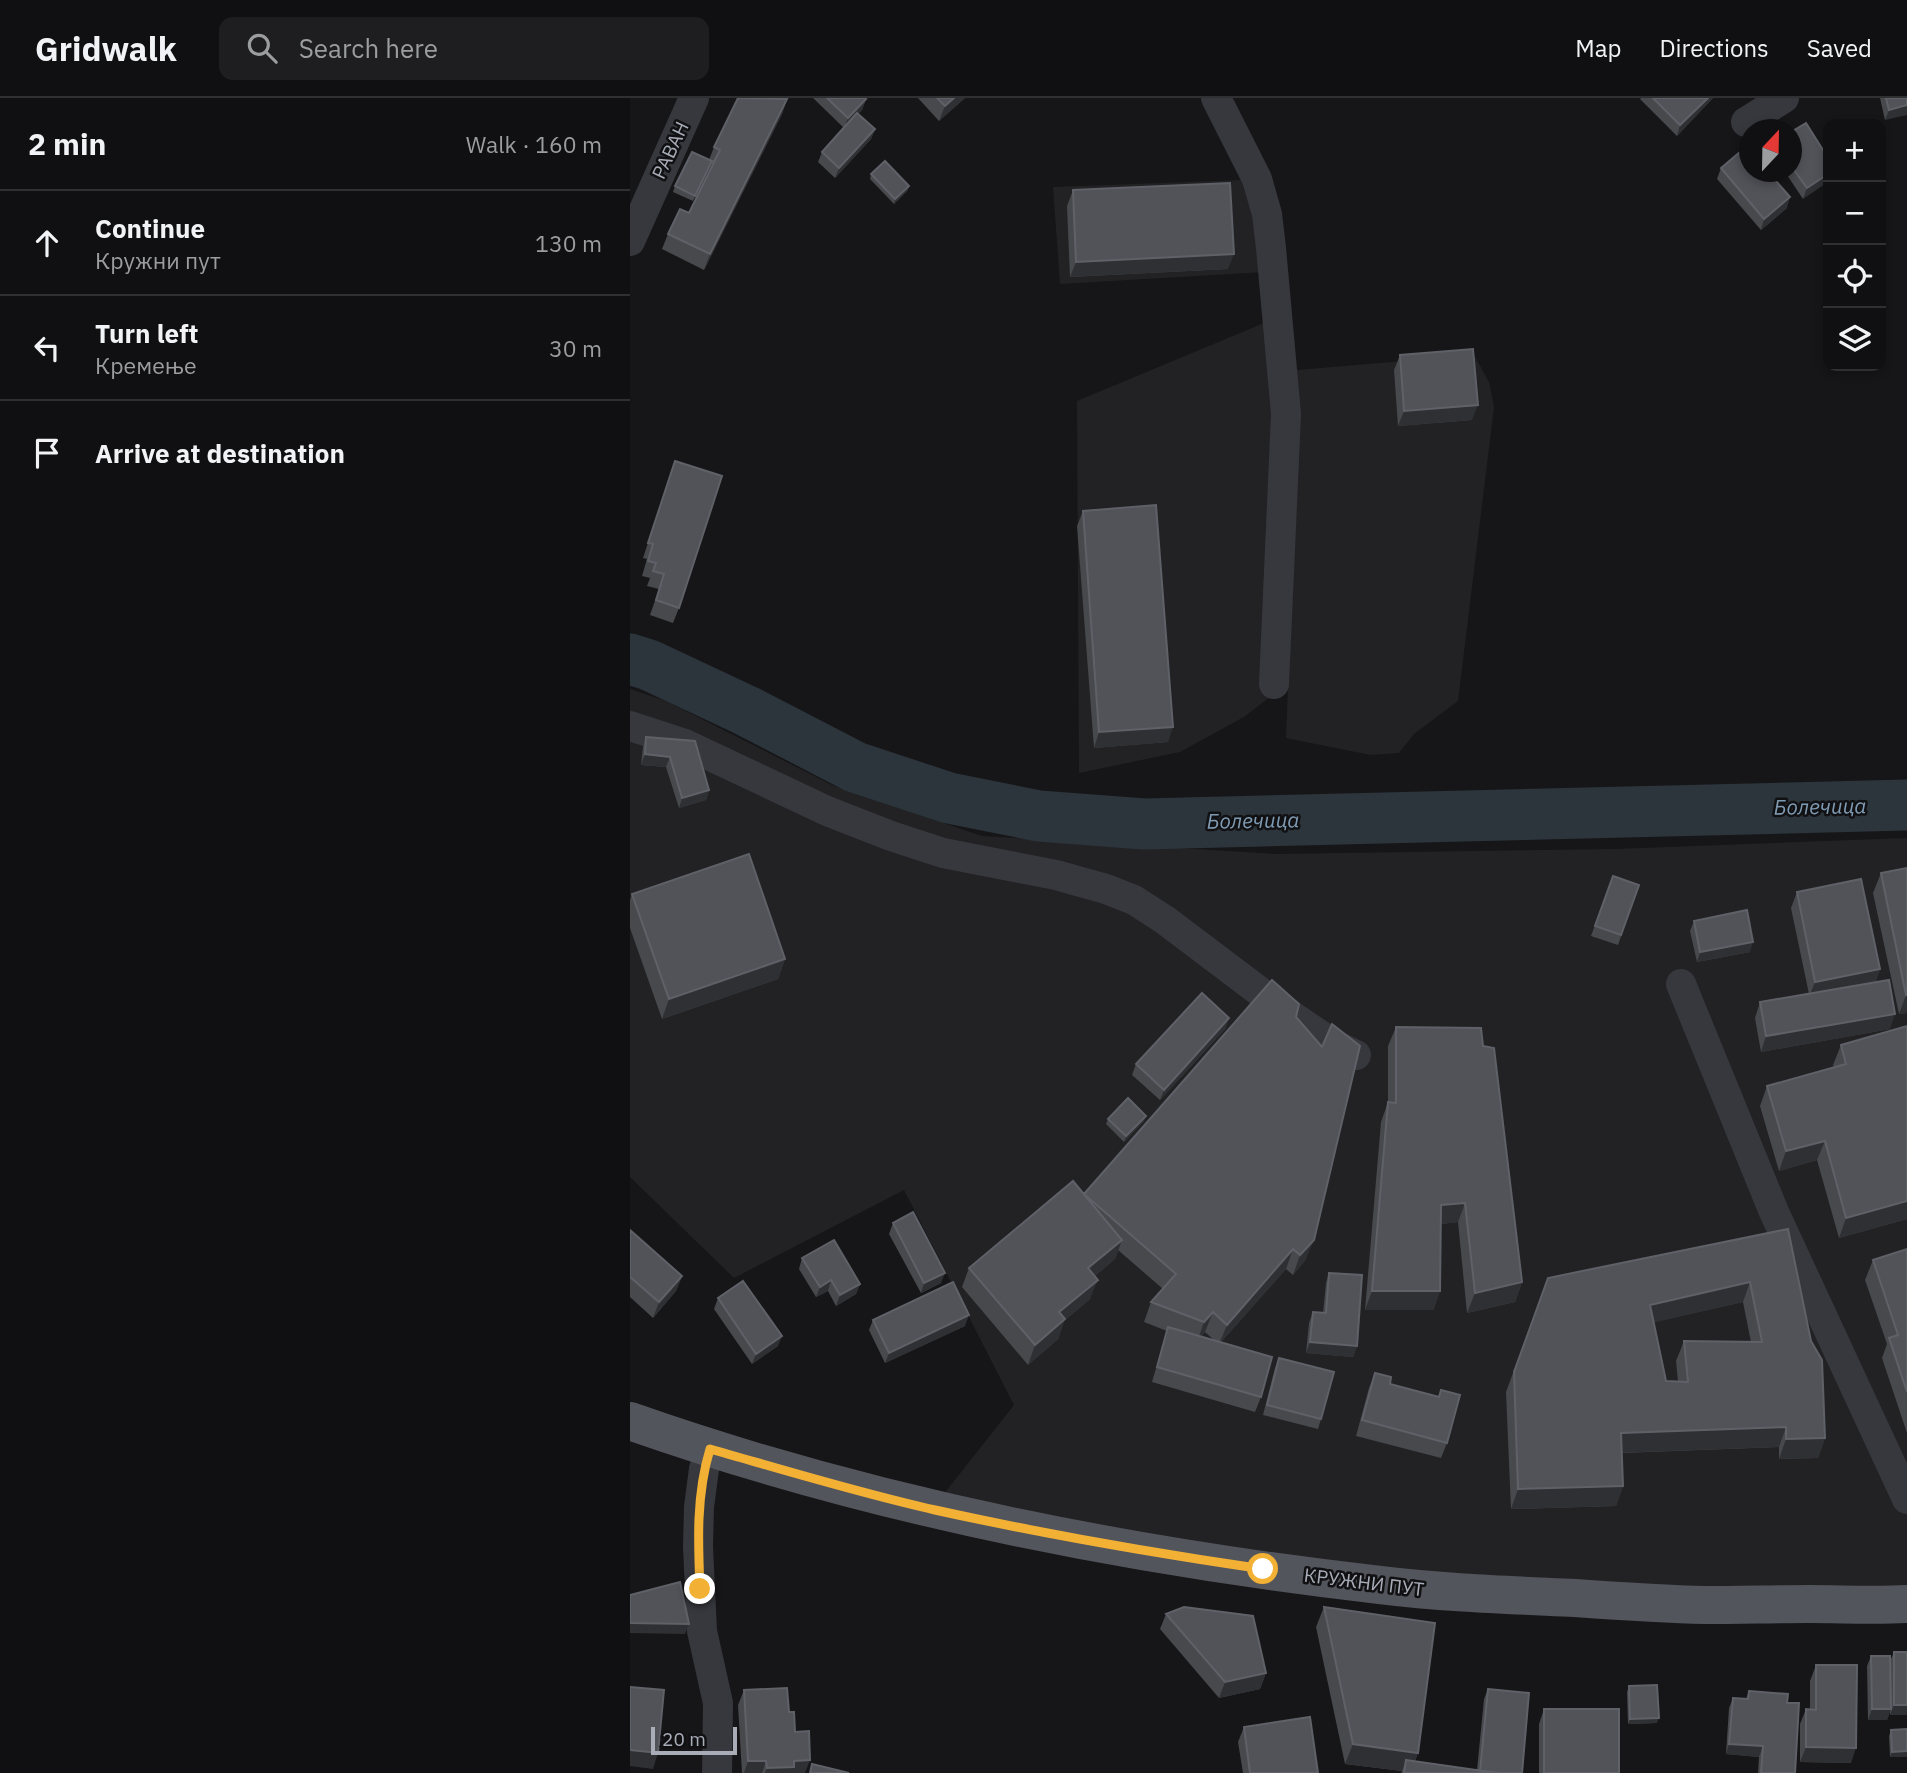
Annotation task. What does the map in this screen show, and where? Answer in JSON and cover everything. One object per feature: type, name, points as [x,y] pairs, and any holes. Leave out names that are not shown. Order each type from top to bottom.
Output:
[{"type":"main road","name":"КРУЖНИ ПУТ","points":[[630,1421],[710,1449],[932,1509],[1027,1530],[1149,1552],[1381,1586],[1703,1605],[1907,1604]]},
{"type":"street","name":"РАВАН","points":[[630,241],[694,98]]},
{"type":"street","points":[[1216,98],[1258,180],[1271,248],[1286,414],[1274,684]]},
{"type":"street","points":[[1751,119],[1784,98]]},
{"type":"street","points":[[630,726],[685,744],[827,811],[891,836],[943,853],[1056,875],[1107,889],[1134,901],[1165,920],[1313,1031],[1356,1055]]},
{"type":"street","points":[[1681,984],[1774,1213],[1907,1499]]},
{"type":"street","points":[[710,1449],[704,1469],[699,1507],[698,1547],[702,1631],[718,1703],[717,1773]]},
{"type":"shaded area","points":[[1242,180],[1256,217],[1265,272],[1060,284],[1053,187]]},
{"type":"shaded area","points":[[1264,323],[1278,393],[1270,697],[1244,717],[1180,752],[1079,773],[1077,401]]},
{"type":"shaded area","points":[[1474,355],[1489,382],[1494,407],[1458,701],[1414,734],[1399,753],[1371,755],[1286,738],[1297,370]]},
{"type":"shaded area","points":[[630,689],[666,701],[834,786],[982,836],[1276,854],[1615,849],[1907,838],[1907,1587],[1855,1589],[1475,1582],[932,1509],[1014,1405],[904,1190],[734,1278],[630,1177]]},
{"type":"building","points":[[738,98],[787,99],[710,254],[668,234],[680,209],[689,213],[720,150],[714,147]]},
{"type":"building","points":[[827,98],[864,98],[866,99],[848,118]]},
{"type":"building","points":[[937,98],[954,98],[945,106]]},
{"type":"building","points":[[1653,98],[1708,98],[1680,125]]},
{"type":"building","points":[[1886,98],[1907,98],[1907,105],[1889,110]]},
{"type":"building","points":[[857,113],[875,129],[839,168],[822,152]]},
{"type":"building","points":[[1806,123],[1823,150],[1823,177],[1807,188],[1802,181],[1802,125]]},
{"type":"building","points":[[692,152],[712,161],[695,196],[675,186]]},
{"type":"building","points":[[1739,153],[1739,182],[1777,182],[1790,197],[1764,219],[1721,168]]},
{"type":"building","points":[[885,161],[909,186],[895,199],[871,174]]},
{"type":"building","points":[[1230,183],[1234,254],[1076,262],[1073,190]]},
{"type":"building","points":[[1473,349],[1478,405],[1404,411],[1400,355]]},
{"type":"building","points":[[675,461],[722,476],[679,608],[656,600],[664,574],[653,571],[656,563],[648,561],[653,544],[648,543]]},
{"type":"building","points":[[1156,505],[1173,727],[1099,732],[1083,511]]},
{"type":"building","points":[[646,737],[695,741],[709,790],[682,798],[670,757],[645,754]]},
{"type":"building","points":[[749,854],[785,959],[669,999],[632,894]]},
{"type":"building","points":[[1907,868],[1907,994],[1906,995],[1881,873]]},
{"type":"building","points":[[1613,876],[1639,885],[1621,935],[1595,926]]},
{"type":"building","points":[[1861,879],[1880,969],[1815,982],[1797,892]]},
{"type":"building","points":[[1747,910],[1753,942],[1700,952],[1694,921]]},
{"type":"building","points":[[1272,980],[1299,1004],[1296,1017],[1322,1047],[1332,1024],[1360,1046],[1314,1240],[1300,1255],[1293,1249],[1227,1325],[1213,1312],[1204,1322],[1151,1302],[1176,1274],[1084,1194]]},
{"type":"building","points":[[1889,980],[1895,1014],[1766,1036],[1760,1002]]},
{"type":"building","points":[[1202,993],[1229,1018],[1164,1090],[1136,1064]]},
{"type":"building","points":[[1907,1026],[1907,1201],[1846,1218],[1825,1141],[1786,1151],[1767,1086],[1846,1064],[1841,1045]]},
{"type":"building","points":[[1396,1027],[1481,1028],[1483,1046],[1494,1048],[1522,1282],[1475,1293],[1465,1203],[1441,1205],[1440,1291],[1372,1291],[1388,1102],[1396,1103]]},
{"type":"building","points":[[1128,1098],[1146,1116],[1126,1136],[1108,1119]]},
{"type":"building","points":[[1073,1181],[1122,1240],[1088,1268],[1098,1280],[1059,1312],[1065,1319],[1035,1345],[969,1268]]},
{"type":"building","points":[[913,1212],[945,1273],[924,1283],[893,1223]]},
{"type":"building","points":[[1788,1229],[1811,1341],[1822,1360],[1825,1438],[1786,1439],[1786,1427],[1621,1433],[1623,1486],[1518,1489],[1514,1372],[1548,1278]],"holes":[[[1750,1282],[1762,1342],[1684,1341],[1688,1382],[1666,1381],[1650,1305]]]},
{"type":"building","points":[[630,1230],[682,1276],[659,1302],[630,1277]]},
{"type":"building","points":[[834,1240],[860,1284],[840,1295],[831,1280],[820,1287],[802,1258]]},
{"type":"building","points":[[1907,1249],[1907,1392],[1889,1338],[1898,1335],[1873,1260]]},
{"type":"building","points":[[1329,1273],[1362,1275],[1357,1346],[1310,1342],[1313,1312],[1326,1313]]},
{"type":"building","points":[[743,1281],[782,1336],[756,1354],[718,1298]]},
{"type":"building","points":[[953,1282],[969,1315],[889,1353],[873,1320]]},
{"type":"building","points":[[1168,1327],[1272,1357],[1261,1397],[1157,1367]]},
{"type":"building","points":[[1279,1358],[1334,1372],[1321,1419],[1267,1405]]},
{"type":"building","points":[[1375,1373],[1391,1377],[1390,1384],[1439,1397],[1441,1390],[1460,1395],[1447,1443],[1362,1420]]},
{"type":"building","points":[[680,1582],[689,1624],[630,1623],[630,1595]]},
{"type":"building","points":[[1184,1607],[1253,1616],[1266,1673],[1225,1682],[1166,1614]]},
{"type":"building","points":[[1324,1607],[1435,1623],[1418,1753],[1353,1744]]},
{"type":"building","points":[[1894,1652],[1907,1652],[1907,1705],[1894,1705]]},
{"type":"building","points":[[1871,1656],[1890,1656],[1891,1709],[1872,1709]]},
{"type":"building","points":[[1816,1665],[1857,1665],[1856,1748],[1806,1747],[1806,1709],[1816,1710]]},
{"type":"building","points":[[1657,1685],[1659,1718],[1630,1719],[1629,1686]]},
{"type":"building","points":[[630,1687],[664,1690],[658,1753],[630,1750]]},
{"type":"building","points":[[787,1688],[789,1712],[794,1712],[795,1732],[809,1731],[810,1760],[794,1761],[794,1767],[767,1768],[766,1761],[748,1761],[744,1690]]},
{"type":"building","points":[[1488,1689],[1529,1693],[1522,1773],[1480,1771]]},
{"type":"building","points":[[1749,1691],[1788,1694],[1787,1703],[1799,1703],[1795,1773],[1761,1773],[1763,1746],[1729,1744],[1733,1698],[1748,1699]]},
{"type":"building","points":[[1544,1709],[1619,1709],[1619,1773],[1544,1773]]},
{"type":"building","points":[[1310,1717],[1318,1773],[1250,1773],[1244,1727]]},
{"type":"building","points":[[1907,1729],[1907,1751],[1892,1752],[1891,1730]]},
{"type":"building","points":[[1406,1760],[1497,1773],[1404,1773]]},
{"type":"building","points":[[812,1764],[849,1773],[810,1773]]},
{"type":"waterway","name":"Болечица","points":[[630,659],[649,665],[747,711],[855,767],[949,798],[1039,816],[1144,824],[1907,805]]},
{"type":"route","points":[[700,1589],[699,1507],[704,1469],[710,1449],[932,1509],[1149,1552],[1263,1569]]}]
